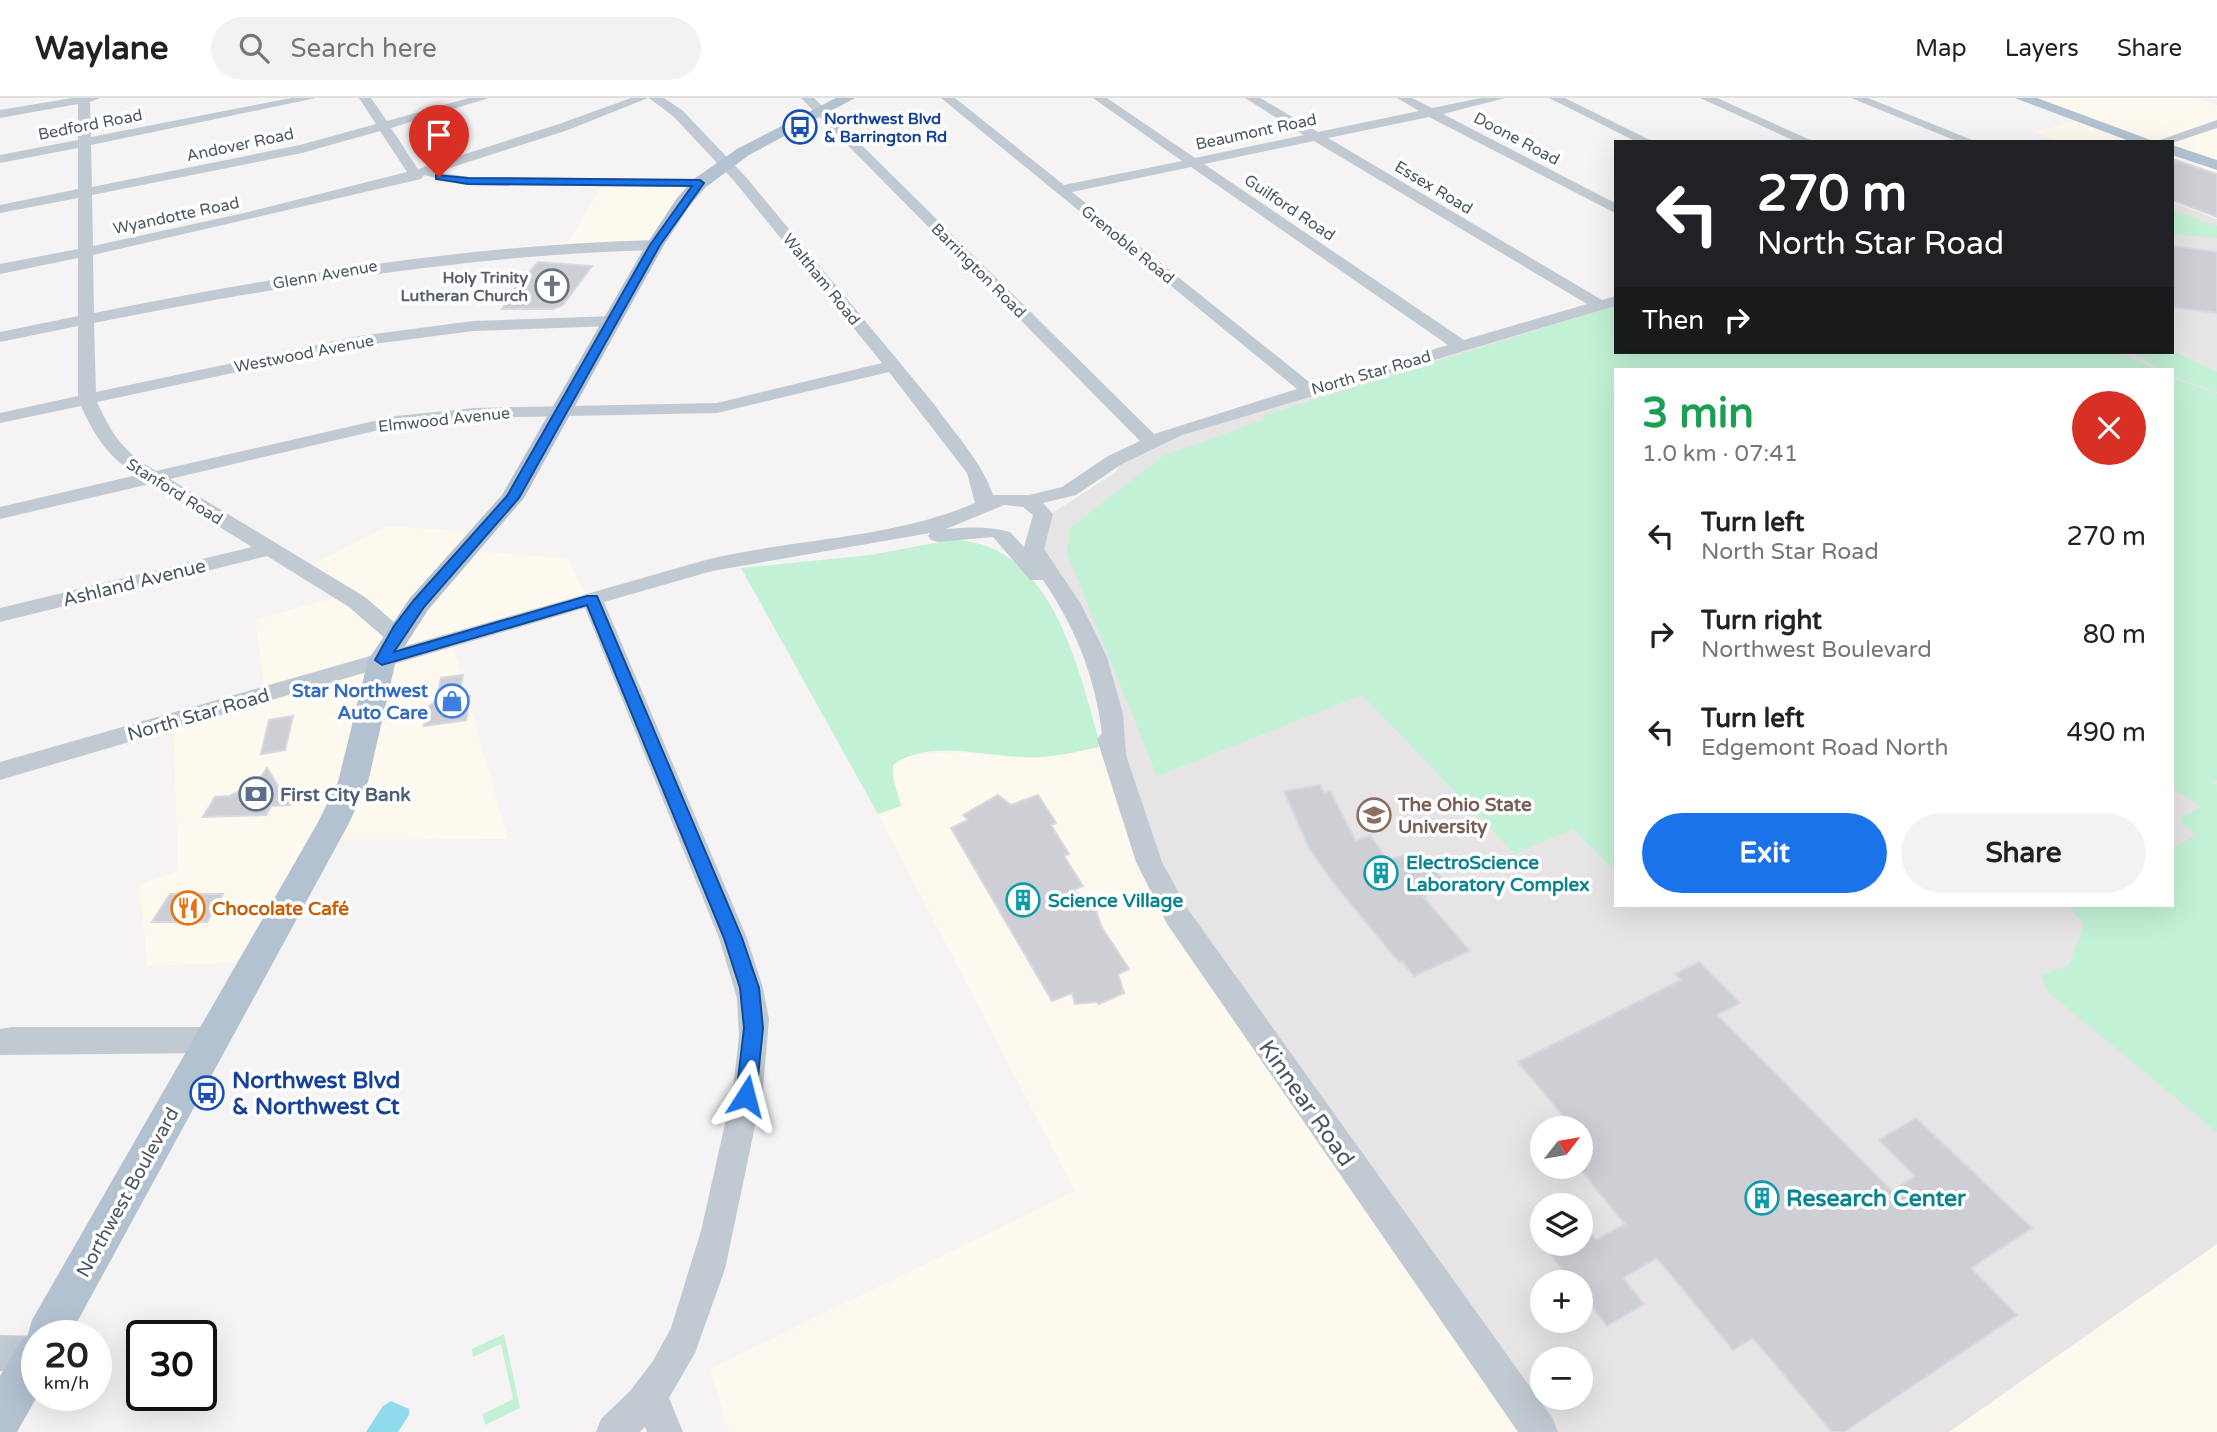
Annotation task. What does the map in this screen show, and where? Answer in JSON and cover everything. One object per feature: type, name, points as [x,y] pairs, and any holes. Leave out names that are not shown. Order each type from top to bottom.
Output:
[{"type":"main road","name":"Northwest Boulevard","points":[[55,1320],[321,846],[353,782],[389,648],[419,604],[512,498],[655,245],[683,202],[722,164],[847,98]]},
{"type":"main road","points":[[2023,98],[2142,140]]},
{"type":"main road","points":[[2174,151],[2217,164]]},
{"type":"main road","points":[[0,1419],[21,1382]]},
{"type":"street","name":"Bedford Road","points":[[0,159],[310,98]]},
{"type":"street","points":[[365,98],[420,175],[468,181],[700,183]]},
{"type":"street","name":"Andover Road","points":[[0,209],[272,156],[385,128],[484,98]]},
{"type":"street","name":"Wyandotte Road","points":[[0,269],[86,252],[420,175],[547,135],[642,98]]},
{"type":"street","name":"Waltham Road","points":[[656,98],[677,111],[722,164],[740,179],[976,472],[1024,500]]},
{"type":"street","name":"Barrington Road","points":[[807,98],[1151,440]]},
{"type":"street","name":"Grenoble Road","points":[[947,98],[1309,390]]},
{"type":"street","name":"Guilford Road","points":[[1099,98],[1461,346]]},
{"type":"street","name":"Essex Road","points":[[1251,98],[1608,303]]},
{"type":"street","name":"Doone Road","points":[[1403,98],[1614,208]]},
{"type":"street","name":"Beaumont Road","points":[[1062,190],[1499,98]]},
{"type":"street","points":[[1555,98],[1644,140]]},
{"type":"street","points":[[1706,98],[1805,140]]},
{"type":"street","points":[[1857,98],[1966,140]]},
{"type":"street","name":"Stanford Road","points":[[88,99],[84,144],[86,399],[105,439],[125,460],[149,477],[357,602],[389,648]]},
{"type":"street","points":[[0,114],[88,99]]},
{"type":"street","points":[[2166,140],[2217,124]]},
{"type":"street","name":"Wyandotte Road","points":[[358,191],[468,181]]},
{"type":"street","name":"Glenn Avenue","points":[[0,337],[310,276],[406,261],[495,251],[655,245]]},
{"type":"street","name":"North Star Road","points":[[0,771],[389,648],[592,599],[760,554],[887,536],[943,524],[1001,499],[1024,500],[1069,491],[1151,440],[1309,390],[1608,303]]},
{"type":"street","name":"Westwood Avenue","points":[[0,418],[301,353],[415,333],[473,326],[612,321]]},
{"type":"street","name":"Elmwood Avenue","points":[[0,513],[396,421],[474,413],[563,410],[677,411],[717,408],[893,366]]},
{"type":"street","name":"North Star Road","points":[[760,554],[865,549],[944,534],[1025,534],[1115,473],[1129,453]]},
{"type":"street","name":"Waltham Road","points":[[976,472],[984,507],[978,521],[995,534]]},
{"type":"street","points":[[1024,500],[1041,509],[1042,522]]},
{"type":"street","name":"Kinnear Road","points":[[1042,522],[1034,549],[1090,641],[1106,684],[1114,724],[1115,754]]},
{"type":"street","name":"Kinnear Road","points":[[995,534],[1033,570],[1057,607],[1074,641],[1102,726],[1115,754],[1144,849],[1177,916],[1540,1432]]},
{"type":"street","name":"Ashland Avenue","points":[[0,615],[268,549]]},
{"type":"street","points":[[592,599],[733,938],[750,988],[754,1018],[746,1096],[705,1288],[691,1326],[650,1395],[614,1432]]},
{"type":"street","points":[[0,1042],[212,1040]]},
{"type":"street","points":[[0,1353],[21,1354]]},
{"type":"street","points":[[650,1395],[665,1432]]},
{"type":"shaded area","points":[[2024,98],[2195,98],[2217,105],[2217,220],[2174,204],[2174,140],[2055,140],[2034,132],[2082,119]]},
{"type":"shaded area","points":[[704,184],[679,216],[661,249],[564,249],[602,185]]},
{"type":"shaded area","name":"The Ohio State University","points":[[2174,203],[2217,219],[2217,1244],[1949,1432],[1540,1432],[1177,916],[1114,724],[1036,538],[1043,519],[1115,473],[1129,453],[1151,441],[1614,301],[1614,354],[2174,354]]},
{"type":"shaded area","points":[[388,526],[488,533],[471,551],[568,558],[589,602],[452,643],[508,839],[328,840],[259,962],[147,966],[140,884],[178,871],[173,719],[265,692],[255,620],[350,593],[306,568]]},
{"type":"shaded area","points":[[1098,747],[1115,754],[1540,1432],[729,1432],[710,1369],[1075,1191],[878,814],[901,806],[893,777],[893,765],[906,756],[955,752],[1037,758]]},
{"type":"shaded area","points":[[2217,1244],[2217,1432],[1949,1432],[2069,1345]]},
{"type":"green space","points":[[2174,211],[2217,226],[2217,238],[2174,234]]},
{"type":"green space","points":[[1614,306],[1614,354],[2122,354],[2153,368],[1614,368],[1614,870],[1573,829],[1515,854],[1362,695],[1157,776],[1067,553],[1070,528],[1163,456],[1265,419],[1262,416]]},
{"type":"green space","points":[[2174,352],[2217,372],[2217,392],[2174,376],[2174,368],[2157,368],[2136,354]]},
{"type":"green space","points":[[2174,378],[2217,394],[2217,780],[2212,782],[2217,785],[2217,1132],[2048,992],[2041,975],[2069,965],[2084,924],[2072,910],[2073,907],[2174,907],[2174,847],[2193,837],[2193,830],[2183,825],[2180,818],[2200,807],[2174,789]]},
{"type":"green space","points":[[951,540],[985,545],[1013,561],[1036,583],[1069,643],[1099,740],[1098,747],[1038,757],[963,751],[926,752],[909,756],[893,765],[893,777],[901,806],[878,814],[741,568],[870,555]]},
{"type":"green space","points":[[504,1334],[520,1408],[485,1425],[483,1414],[513,1399],[501,1344],[473,1357],[472,1349]]},
{"type":"water","points":[[391,1401],[409,1409],[409,1415],[398,1432],[366,1432],[383,1406]]},
{"type":"building","points":[[2174,160],[2217,174],[2217,217],[2174,201]]},
{"type":"building","points":[[2174,246],[2217,252],[2217,313],[2174,307]]},
{"type":"building","name":"Holy Trinity Lutheran Church","points":[[538,262],[592,266],[563,305],[553,309],[502,309],[515,288]]},
{"type":"building","name":"Star Northwest Auto Care","points":[[463,675],[459,697],[470,696],[466,720],[424,726],[428,707],[437,700],[441,678]]},
{"type":"building","points":[[293,716],[285,750],[261,754],[269,720]]},
{"type":"building","name":"First City Bank","points":[[267,768],[290,805],[271,806],[266,815],[203,817],[215,797],[230,796],[258,781]]},
{"type":"building","name":"ElectroScience Laboratory Complex","points":[[1320,785],[1324,793],[1330,791],[1356,841],[1370,835],[1387,860],[1417,852],[1449,886],[1423,897],[1470,951],[1414,976],[1402,961],[1399,962],[1336,886],[1309,848],[1284,791]]},
{"type":"building","name":"Science Village","points":[[998,795],[1011,805],[1038,795],[1056,823],[1051,825],[1069,854],[1064,856],[1083,886],[1073,890],[1094,904],[1101,926],[1129,969],[1118,974],[1124,993],[1099,1004],[1075,1004],[1072,993],[1052,1001],[951,828],[968,820],[963,815]]},
{"type":"building","name":"Chocolate Café","points":[[170,894],[223,894],[207,922],[152,922]]},
{"type":"building","name":"Research Center","points":[[1699,962],[1740,1003],[1717,1015],[1892,1191],[1915,1176],[1879,1140],[1916,1118],[2032,1228],[1971,1268],[2017,1315],[1844,1432],[1832,1432],[1753,1338],[1733,1350],[1657,1258],[1623,1278],[1644,1304],[1607,1326],[1593,1308],[1593,1270],[1563,1270],[1552,1256],[1593,1256],[1593,1236],[1596,1240],[1625,1224],[1589,1180],[1593,1179],[1593,1116],[1563,1116],[1518,1062],[1681,980],[1675,974]]},
{"type":"place","name":"Northwest Blvd & Barrington Rd","points":[[800,127]]},
{"type":"place","name":"Holy Trinity Lutheran Church","points":[[552,286]]},
{"type":"place","name":"Star Northwest Auto Care","points":[[452,701]]},
{"type":"place","name":"First City Bank","points":[[256,794]]},
{"type":"place","name":"The Ohio State University","points":[[1374,815]]},
{"type":"place","name":"ElectroScience Laboratory Complex","points":[[1381,873]]},
{"type":"place","name":"Science Village","points":[[1023,900]]},
{"type":"place","name":"Chocolate Café","points":[[188,908]]},
{"type":"place","name":"Northwest Blvd & Northwest Ct","points":[[207,1093]]},
{"type":"place","name":"Research Center","points":[[1762,1198]]},
{"type":"route","points":[[439,177],[468,181],[700,183],[683,202],[655,245],[512,498],[401,626],[382,660],[592,599],[733,938],[750,988],[754,1028],[746,1096]]}]
